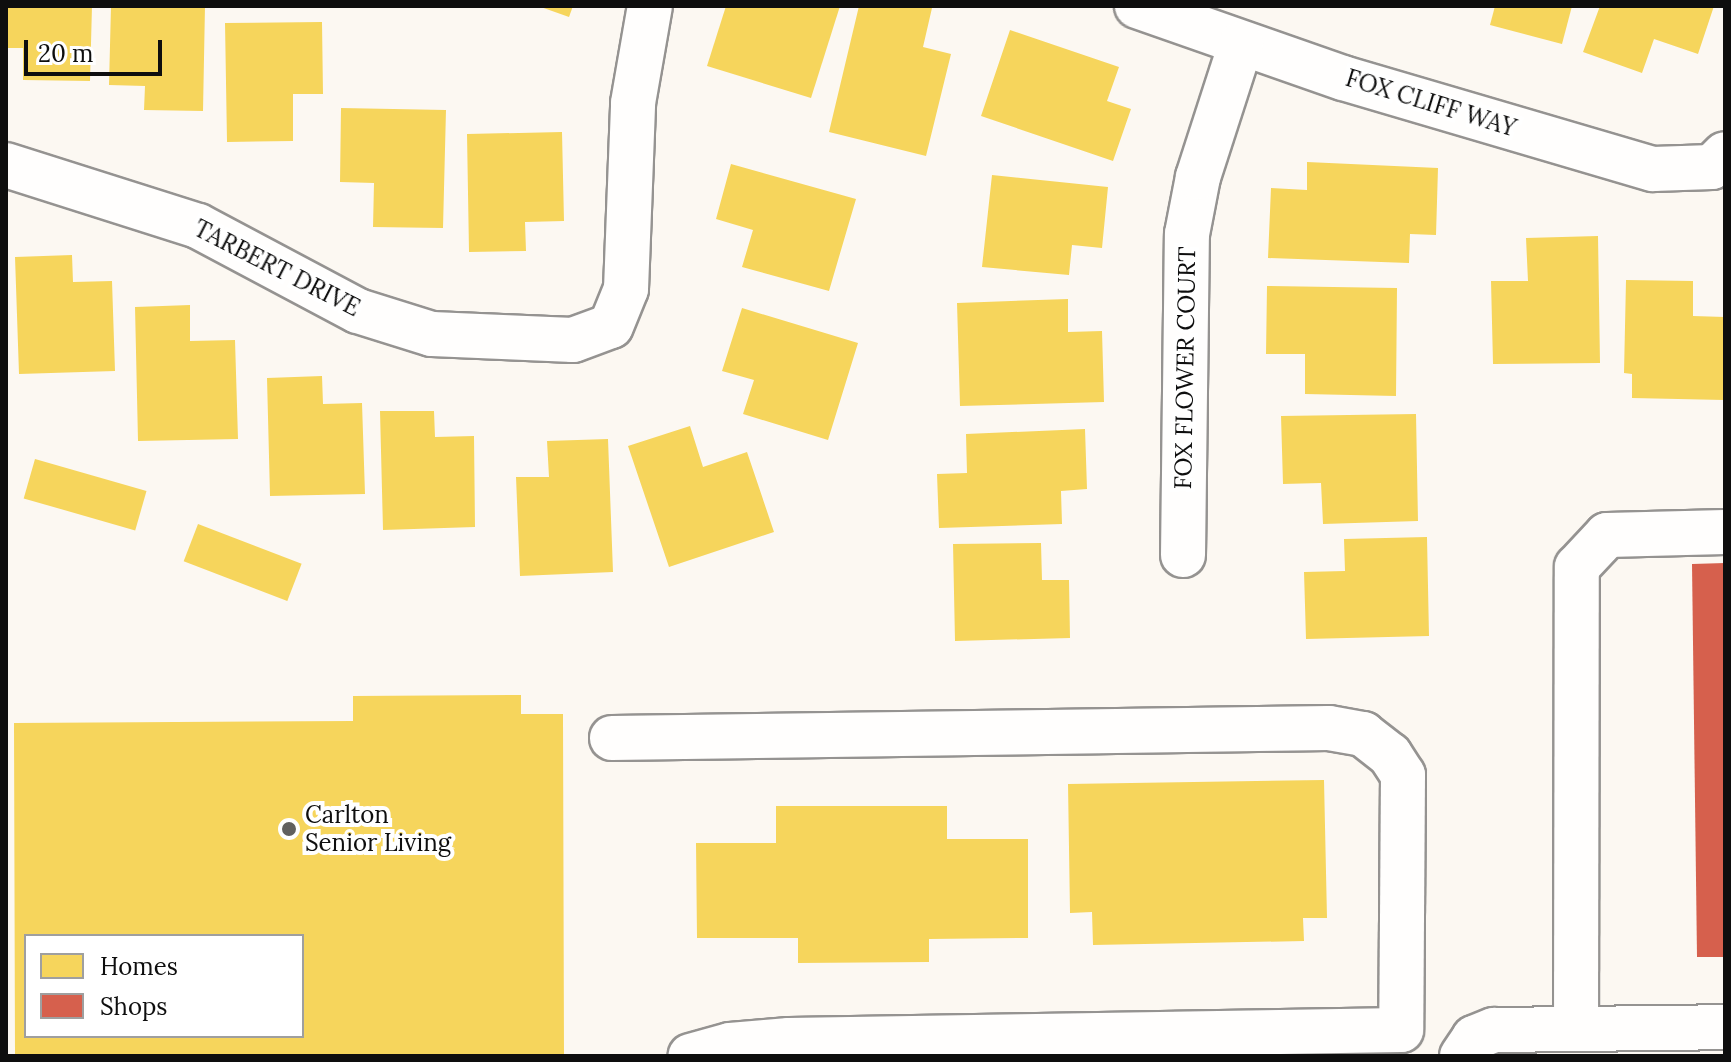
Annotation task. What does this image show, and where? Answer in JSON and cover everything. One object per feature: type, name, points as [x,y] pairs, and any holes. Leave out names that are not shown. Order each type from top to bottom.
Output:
[{"type":"street","name":"TARBERT DRIVE","points":[[6,165],[198,226],[358,311],[432,334],[573,340],[611,326],[626,289],[633,103],[650,6]]},
{"type":"street","name":"FOX CLIFF WAY","points":[[1137,6],[1241,44],[1653,169],[1712,167],[1725,154]]},
{"type":"street","name":"FOX FLOWER COURT","points":[[1183,555],[1187,234],[1198,177],[1241,44]]},
{"type":"street","points":[[1576,1026],[1577,567],[1607,535],[1725,532]]},
{"type":"street","points":[[612,738],[1329,728],[1363,734],[1390,755],[1403,775],[1411,1043],[789,1040],[730,1045],[690,1056]]},
{"type":"street","points":[[1462,1056],[1474,1038],[1494,1030],[1576,1026],[1725,1027]]},
{"type":"building: Homes","points":[[6,6],[92,6],[90,81],[23,80],[23,48],[6,48]]},
{"type":"building: Homes","points":[[111,6],[205,6],[203,111],[144,110],[145,86],[109,85]]},
{"type":"building: Homes","points":[[538,6],[573,6],[569,17]]},
{"type":"building: Homes","points":[[726,6],[840,6],[811,98],[707,66]]},
{"type":"building: Homes","points":[[859,6],[932,8],[923,47],[951,54],[926,156],[829,132]]},
{"type":"building: Homes","points":[[1495,6],[1572,6],[1562,44],[1490,25]]},
{"type":"building: Homes","points":[[1600,6],[1714,6],[1698,54],[1654,39],[1642,73],[1583,52]]},
{"type":"building: Homes","points":[[322,22],[323,94],[293,94],[293,141],[227,142],[225,23]]},
{"type":"building: Homes","points":[[1010,30],[1119,67],[1107,101],[1131,109],[1113,161],[981,116]]},
{"type":"building: Homes","points":[[341,108],[446,110],[443,228],[373,227],[374,183],[340,182]]},
{"type":"building: Homes","points":[[562,132],[564,221],[525,222],[526,251],[469,252],[467,134]]},
{"type":"building: Homes","points":[[1307,162],[1438,168],[1436,235],[1410,234],[1409,263],[1268,258],[1271,188],[1307,190]]},
{"type":"building: Homes","points":[[731,164],[856,199],[829,291],[742,267],[753,230],[716,219]]},
{"type":"building: Homes","points":[[992,175],[1108,187],[1102,248],[1072,245],[1069,275],[982,267]]},
{"type":"building: Homes","points":[[1598,236],[1600,363],[1493,364],[1491,281],[1528,281],[1526,238]]},
{"type":"building: Homes","points":[[72,255],[73,282],[112,281],[115,371],[19,374],[15,257]]},
{"type":"building: Homes","points":[[1626,280],[1693,281],[1693,316],[1725,317],[1724,400],[1632,398],[1632,374],[1624,373]]},
{"type":"building: Homes","points":[[1267,286],[1397,288],[1396,396],[1305,394],[1305,354],[1266,354]]},
{"type":"building: Homes","points":[[1068,299],[1068,332],[1102,331],[1104,402],[960,406],[957,303]]},
{"type":"building: Homes","points":[[190,305],[190,341],[235,340],[238,439],[138,441],[135,307]]},
{"type":"building: Homes","points":[[742,308],[858,343],[828,440],[743,414],[754,380],[722,371]]},
{"type":"building: Homes","points":[[322,376],[323,404],[362,403],[365,494],[270,496],[267,378]]},
{"type":"building: Homes","points":[[380,411],[434,411],[435,437],[474,436],[475,527],[383,530]]},
{"type":"building: Homes","points":[[1416,414],[1418,521],[1323,524],[1321,483],[1283,484],[1281,416]]},
{"type":"building: Homes","points":[[690,426],[703,467],[747,452],[774,532],[669,567],[628,446]]},
{"type":"building: Homes","points":[[1085,429],[1087,489],[1061,491],[1062,524],[939,528],[937,474],[967,473],[966,434]]},
{"type":"building: Homes","points":[[608,439],[613,572],[520,576],[516,477],[549,477],[547,441]]},
{"type":"building: Homes","points":[[35,459],[147,491],[135,530],[24,498]]},
{"type":"building: Homes","points":[[198,524],[302,564],[287,601],[184,561]]},
{"type":"building: Homes","points":[[1427,537],[1429,636],[1306,639],[1304,572],[1345,571],[1344,539]]},
{"type":"building: Homes","points":[[1041,543],[1042,580],[1069,580],[1070,638],[955,641],[953,544]]},
{"type":"building: Homes","name":"Carlton Senior Living","points":[[521,695],[521,714],[563,714],[564,1056],[15,1056],[14,723],[353,721],[353,696]]},
{"type":"building: Homes","points":[[1324,780],[1327,918],[1303,918],[1304,941],[1093,945],[1092,912],[1070,913],[1068,784]]},
{"type":"building: Homes","points":[[776,806],[947,806],[947,839],[1028,839],[1028,938],[929,939],[929,962],[798,963],[798,938],[697,938],[696,843],[776,843]]},
{"type":"building: Shops","points":[[1725,563],[1725,957],[1697,957],[1692,564]]},
{"type":"place","name":"Carlton Senior Living","points":[[289,829]]}]
